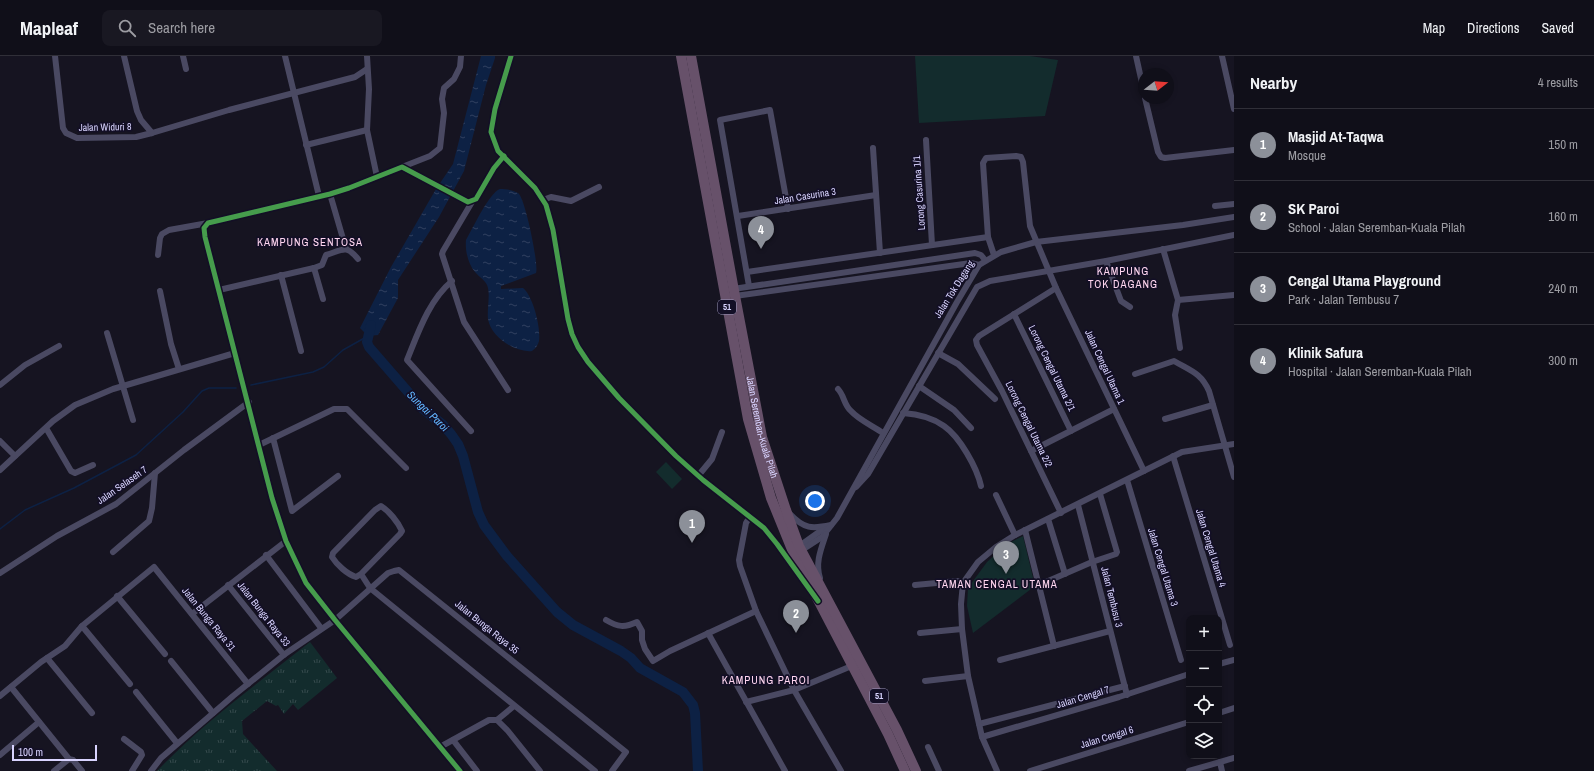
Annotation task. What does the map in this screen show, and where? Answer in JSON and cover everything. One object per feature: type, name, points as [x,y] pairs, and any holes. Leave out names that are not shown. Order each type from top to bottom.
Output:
[{"type":"highway","name":"Jalan Seremban-Kuala Pilah","points":[[681,56],[748,419],[771,498],[856,664],[905,771]]},
{"type":"highway","name":"Jalan Seremban-Kuala Pilah","points":[[691,56],[757,418],[798,549]]},
{"type":"highway","name":"Jalan Seremban-Kuala Pilah","points":[[856,664],[897,730],[916,771]]},
{"type":"street","name":"Jalan Widuri 8","points":[[55,56],[63,128],[66,133],[77,138],[136,137],[152,133]]},
{"type":"street","points":[[124,56],[141,120],[152,133],[228,110],[355,77],[367,69]]},
{"type":"street","points":[[183,56],[186,69]]},
{"type":"street","points":[[285,56],[319,196]]},
{"type":"street","points":[[367,56],[367,130],[377,177]]},
{"type":"street","points":[[158,254],[160,238],[162,234],[169,230],[208,224],[330,194],[430,156],[440,148],[444,112],[442,99],[444,88],[454,78],[460,67],[461,56]]},
{"type":"street","points":[[511,56],[495,109],[491,132],[498,151],[535,188],[548,211],[553,230],[568,319],[572,334],[578,347],[588,362],[619,398],[698,476],[764,528],[822,598]]},
{"type":"street","points":[[1136,56],[1139,68]]},
{"type":"street","points":[[1222,56],[1234,109]]},
{"type":"street","points":[[1146,104],[1158,152],[1161,157],[1166,158],[1234,150]]},
{"type":"street","points":[[749,286],[738,216],[720,120],[770,110],[788,209]]},
{"type":"street","points":[[306,145],[367,130]]},
{"type":"street","name":"Lorong Casurina 1/1","points":[[926,140],[932,245]]},
{"type":"street","points":[[872,148],[880,253]]},
{"type":"street","points":[[504,156],[494,168],[476,199],[472,202],[442,254],[452,281],[464,322],[508,390]]},
{"type":"street","name":"Jalan Cengal Utama 1","points":[[988,237],[984,160],[986,158],[1021,157],[1023,162],[1030,226],[1036,242],[1056,288],[1144,471]]},
{"type":"street","points":[[402,167],[442,187],[457,197],[468,202],[472,202]]},
{"type":"street","points":[[543,200],[551,197],[571,201],[599,187]]},
{"type":"street","points":[[330,194],[346,249]]},
{"type":"street","name":"Jalan Casurina 3","points":[[738,216],[876,195]]},
{"type":"street","points":[[1215,206],[1234,204]]},
{"type":"street","name":"Jalan Tok Dagang","points":[[798,549],[819,532],[829,527],[837,518],[956,302],[982,262],[994,256],[1036,242],[1183,225],[1234,217]]},
{"type":"street","points":[[208,224],[204,228],[205,237],[249,402],[272,498],[286,540],[306,583],[460,771]]},
{"type":"street","points":[[853,489],[868,474],[977,287],[990,281],[1106,261],[1234,235]]},
{"type":"street","points":[[747,272],[988,237],[994,256]]},
{"type":"street","points":[[219,290],[314,268],[322,265],[326,255],[346,249],[350,250],[358,259]]},
{"type":"street","points":[[1163,249],[1178,300],[1176,315],[1180,348]]},
{"type":"street","points":[[975,253],[981,254],[982,262],[734,292],[749,286],[975,253]]},
{"type":"street","points":[[1106,261],[1121,301],[1130,307]]},
{"type":"street","points":[[314,268],[323,299]]},
{"type":"street","points":[[281,275],[301,350]]},
{"type":"street","points":[[452,281],[443,288],[426,315],[407,360],[470,431]]},
{"type":"street","points":[[1014,314],[1056,288]]},
{"type":"street","points":[[160,291],[171,344],[179,369]]},
{"type":"street","points":[[1178,300],[1234,295]]},
{"type":"street","name":"Lorong Cengal Utama 2/2","points":[[1014,314],[978,336],[976,340],[977,345],[1002,392],[1061,513]]},
{"type":"street","name":"Lorong Cengal Utama 2/1","points":[[1014,314],[1072,430]]},
{"type":"street","points":[[107,333],[132,420]]},
{"type":"street","points":[[0,385],[25,365],[59,346]]},
{"type":"street","points":[[0,470],[46,428],[75,405],[123,386],[235,353]]},
{"type":"street","points":[[938,353],[958,364],[995,399]]},
{"type":"street","points":[[1135,374],[1174,362],[1197,374],[1204,380],[1213,405],[1234,477]]},
{"type":"street","points":[[919,386],[954,410],[971,428]]},
{"type":"street","points":[[838,389],[843,394],[846,404],[851,412],[883,433]]},
{"type":"street","name":"Jalan Selaseh 7","points":[[0,573],[57,536],[116,504],[184,450],[249,402]]},
{"type":"street","points":[[1165,419],[1213,405]]},
{"type":"street","points":[[260,445],[334,409],[347,409],[406,468]]},
{"type":"street","points":[[1031,451],[1114,409]]},
{"type":"street","points":[[903,413],[914,414],[945,426],[952,433],[973,462],[981,486]]},
{"type":"street","points":[[46,428],[71,471],[75,472],[93,465]]},
{"type":"street","points":[[698,476],[712,459],[722,432]]},
{"type":"street","points":[[273,438],[292,511],[338,476]]},
{"type":"street","points":[[0,441],[16,456]]},
{"type":"street","points":[[997,771],[982,737],[968,676],[962,629],[961,604],[963,583],[978,562],[996,547],[1015,535],[1100,494],[1173,456],[1182,452],[1234,444]]},
{"type":"street","name":"Jalan Cengal Utama 4","points":[[1173,456],[1230,645]]},
{"type":"street","points":[[113,552],[149,520],[152,508],[155,473]]},
{"type":"street","name":"Jalan Cengal Utama 3","points":[[1127,480],[1181,660]]},
{"type":"street","points":[[1039,585],[1092,562],[1113,556],[1116,552],[1100,494]]},
{"type":"street","points":[[996,495],[1015,535]]},
{"type":"street","name":"Jalan Tembusu 3","points":[[1078,505],[1127,695]]},
{"type":"street","points":[[380,506],[390,514],[402,530],[361,574],[356,577],[352,576],[335,562],[332,557],[333,553],[380,506]]},
{"type":"street","points":[[786,510],[797,522],[806,527],[829,527],[817,568],[822,598]]},
{"type":"street","points":[[750,518],[746,523],[739,560],[756,611],[794,690],[841,771]]},
{"type":"street","points":[[1048,519],[1065,574]]},
{"type":"street","points":[[1025,530],[1054,646]]},
{"type":"street","points":[[192,614],[286,540]]},
{"type":"street","points":[[266,555],[321,628]]},
{"type":"street","name":"Jalan Bunga Raya 31","points":[[117,596],[154,567],[248,684]]},
{"type":"street","name":"Jalan Bunga Raya 35","points":[[151,771],[161,758],[212,713],[284,655],[321,628],[335,620],[370,588],[394,571],[399,570],[626,752],[612,771]]},
{"type":"street","points":[[361,574],[370,588],[595,771]]},
{"type":"street","points":[[915,586],[958,581],[963,583]]},
{"type":"street","name":"Jalan Bunga Raya 33","points":[[228,585],[284,655]]},
{"type":"street","points":[[0,696],[64,646],[82,626],[117,596],[165,654]]},
{"type":"street","points":[[606,620],[614,625],[626,627],[636,622],[642,631],[642,640],[645,649],[653,661],[756,611]]},
{"type":"street","points":[[82,626],[130,684]]},
{"type":"street","points":[[920,633],[962,629]]},
{"type":"street","points":[[1000,660],[1110,631]]},
{"type":"street","points":[[708,633],[785,771]]},
{"type":"street","points":[[47,658],[92,713]]},
{"type":"street","points":[[1222,663],[1234,660]]},
{"type":"street","points":[[171,662],[212,713]]},
{"type":"street","points":[[746,702],[794,690],[856,664]]},
{"type":"street","name":"Jalan Cengal 7","points":[[982,737],[1127,695],[1186,675]]},
{"type":"street","points":[[925,681],[968,676]]},
{"type":"street","points":[[979,724],[1125,686]]},
{"type":"street","points":[[11,687],[69,759],[73,760],[82,771]]},
{"type":"street","points":[[136,692],[177,743]]},
{"type":"street","points":[[440,747],[489,720],[497,720],[514,706]]},
{"type":"street","points":[[1222,712],[1234,708]]},
{"type":"street","points":[[497,720],[508,731],[540,771]]},
{"type":"street","points":[[0,755],[39,722]]},
{"type":"street","name":"Jalan Cengal 6","points":[[1030,771],[1186,723]]},
{"type":"street","points":[[124,739],[141,752],[142,755],[132,771]]},
{"type":"street","points":[[453,740],[477,771]]},
{"type":"street","points":[[928,747],[939,771]]},
{"type":"street","points":[[1189,771],[1234,758]]},
{"type":"street","points":[[54,771],[69,759]]},
{"type":"street","points":[[1220,762],[1222,771]]},
{"type":"green space","points":[[915,56],[1030,56],[1058,60],[1045,116],[919,123]]},
{"type":"green space","points":[[666,462],[682,479],[672,489],[656,472]]},
{"type":"green space","points":[[1023,536],[1035,586],[973,633],[967,606],[968,588],[987,562],[1005,545]]},
{"type":"green space","points":[[310,642],[337,678],[298,710],[293,704],[284,714],[278,705],[276,706],[267,701],[242,721],[243,734],[277,771],[157,771],[193,736]]},
{"type":"water","points":[[481,56],[495,56],[495,58],[486,85],[464,171],[439,217],[398,280],[398,298],[378,335],[368,336],[360,328],[391,267],[436,189],[453,164]]},
{"type":"water","points":[[500,189],[518,193],[521,197],[528,218],[536,273],[501,286],[501,289],[523,288],[530,298],[536,313],[539,328],[539,341],[536,348],[532,351],[525,351],[511,346],[499,338],[490,326],[488,319],[489,291],[485,281],[473,269],[469,261],[466,248],[466,240],[486,204]]},
{"type":"waterway","name":"Sungai Paroi","points":[[371,325],[367,342],[369,347],[422,408],[443,425],[458,444],[463,456],[478,512],[484,525],[507,556],[557,612],[573,625],[621,651],[631,658],[640,668],[683,692],[693,705],[695,713],[698,771]]},
{"type":"waterway","points":[[251,385],[313,372],[324,367],[343,350],[368,336]]},
{"type":"waterway","points":[[0,529],[25,510],[74,488],[136,455],[183,412],[202,391],[209,388],[236,388]]},
{"type":"cycle path","points":[[511,56],[495,109],[491,132],[498,151],[535,188],[546,205],[553,230],[568,319],[572,334],[578,347],[588,362],[619,398],[676,456],[703,480],[764,528],[818,601]]},
{"type":"cycle path","points":[[460,771],[306,583],[286,541],[272,498],[205,237],[204,228],[208,223],[330,194],[402,167],[468,202],[476,199],[494,168],[504,156]]},
{"type":"place","name":"Klinik Safura","points":[[761,249]]},
{"type":"place","name":"Masjid At-Taqwa","points":[[692,543]]},
{"type":"place","name":"Cengal Utama Playground","points":[[1006,574]]},
{"type":"place","name":"SK Paroi","points":[[796,633]]},
{"type":"district","name":"KAMPUNG SENTOSA","points":[[310,242]]},
{"type":"district","name":"KAMPUNG TOK DAGANG","points":[[1123,277]]},
{"type":"district","name":"TAMAN CENGAL UTAMA","points":[[997,584]]},
{"type":"district","name":"KAMPUNG PAROI","points":[[766,680]]}]
